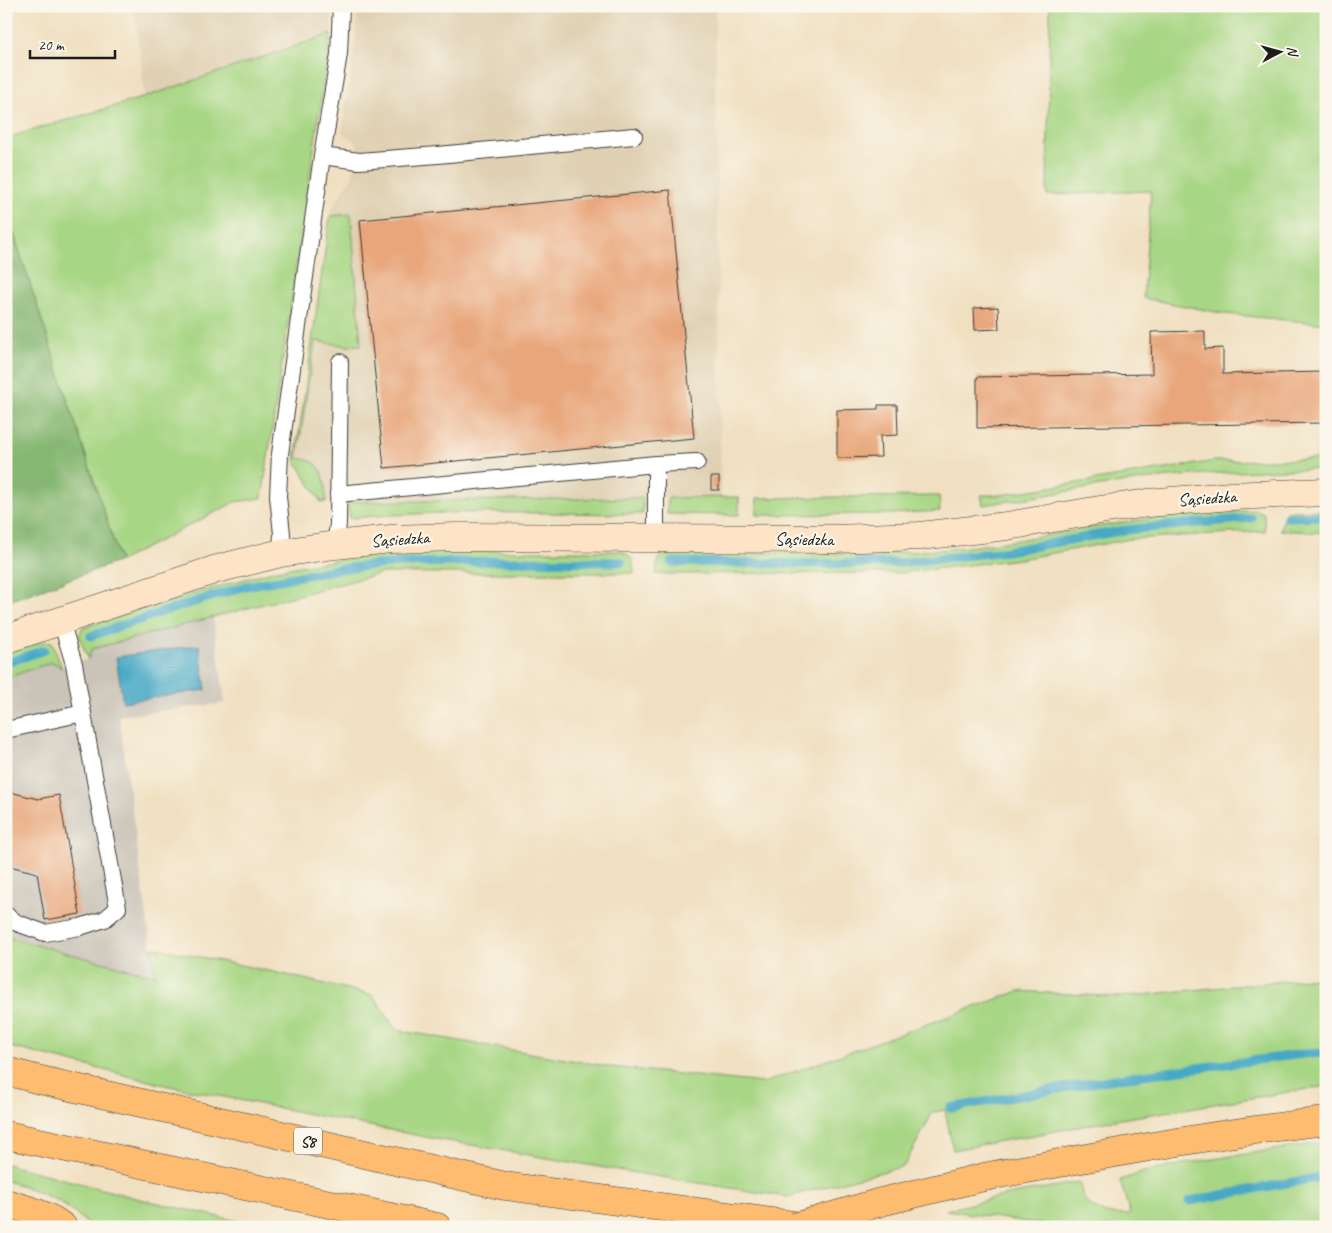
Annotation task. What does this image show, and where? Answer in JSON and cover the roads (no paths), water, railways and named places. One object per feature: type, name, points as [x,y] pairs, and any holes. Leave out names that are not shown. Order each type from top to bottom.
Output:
[{"type":"main road","name":"S8","points":[[6,1071],[505,1186],[809,1227]]},
{"type":"main road","points":[[795,1227],[880,1202],[984,1177],[1157,1145],[1326,1120]]},
{"type":"main road","points":[[6,1135],[437,1227]]},
{"type":"main road","points":[[6,1203],[30,1210],[58,1222],[63,1227]]},
{"type":"street","name":"Sąsiedzka","points":[[6,639],[217,569],[281,553],[334,545],[422,537],[834,539],[920,536],[1007,526],[1148,503],[1232,496],[1326,492]]},
{"type":"lane","points":[[281,553],[282,534],[278,496],[280,454],[322,156],[339,54],[341,6]]},
{"type":"lane","points":[[322,156],[359,161],[634,136]]},
{"type":"lane","points":[[334,545],[338,524],[340,362]]},
{"type":"lane","points":[[338,494],[656,464],[697,462]]},
{"type":"lane","points":[[656,464],[656,537]]},
{"type":"lane","points":[[6,915],[17,923],[45,933],[80,927],[105,919],[118,908],[74,664],[61,621]]},
{"type":"lane","points":[[6,730],[83,713]]},
{"type":"water","points":[[199,645],[206,690],[123,702],[116,657]]},
{"type":"waterway","points":[[1287,517],[1326,516]]},
{"type":"waterway","points":[[671,562],[900,563],[1007,551],[1126,530],[1251,518]]},
{"type":"waterway","points":[[91,636],[246,586],[338,569],[397,563],[503,561],[621,562]]},
{"type":"waterway","points":[[6,663],[44,650]]},
{"type":"waterway","points":[[950,1108],[1120,1078],[1303,1054],[1326,1053]]},
{"type":"waterway","points":[[1189,1201],[1326,1176]]}]
